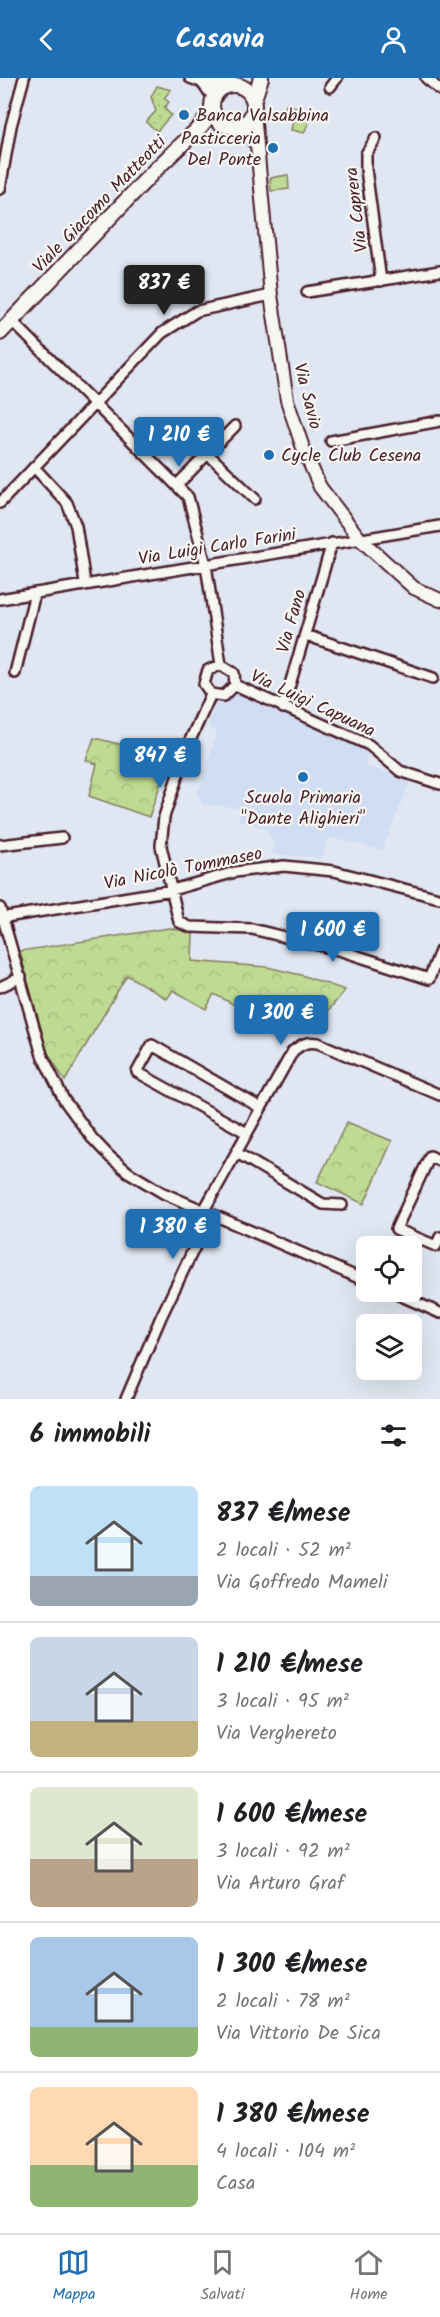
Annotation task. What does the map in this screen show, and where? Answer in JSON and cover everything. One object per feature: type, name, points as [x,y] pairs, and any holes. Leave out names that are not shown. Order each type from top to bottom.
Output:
[{"type":"main road","points":[[200,127],[234,126],[247,123],[261,78]]},
{"type":"main road","points":[[234,126],[218,121],[213,104],[219,91],[237,83],[247,90],[254,106]]},
{"type":"main road","name":"Viale Giacomo Matteotti","points":[[0,333],[155,170],[200,127],[213,104]]},
{"type":"street","points":[[0,188],[11,126],[24,78]]},
{"type":"street","points":[[190,78],[201,82],[237,83]]},
{"type":"street","points":[[330,87],[338,78]]},
{"type":"street","points":[[426,78],[440,90]]},
{"type":"street","points":[[201,82],[213,104]]},
{"type":"street","name":"Via Savio","points":[[254,106],[271,295],[287,400],[294,424],[320,487],[360,539],[414,588],[440,600]]},
{"type":"street","points":[[0,123],[11,126]]},
{"type":"street","points":[[234,126],[256,144]]},
{"type":"street","name":"Via Caprera","points":[[376,138],[366,154],[366,169],[381,281]]},
{"type":"street","points":[[307,292],[440,271]]},
{"type":"street","points":[[0,503],[162,333],[197,311],[271,295]]},
{"type":"street","points":[[12,321],[188,497],[206,565],[221,665]]},
{"type":"street","points":[[331,441],[440,421]]},
{"type":"street","points":[[177,485],[235,426]]},
{"type":"street","points":[[208,454],[255,499]]},
{"type":"street","points":[[34,467],[67,503],[76,525],[85,583]]},
{"type":"street","name":"Via Luigi Carlo Farini","points":[[0,599],[85,583],[440,526]]},
{"type":"street","name":"Via Fano","points":[[283,708],[332,543]]},
{"type":"street","points":[[15,673],[35,593]]},
{"type":"street","points":[[305,635],[433,678]]},
{"type":"street","points":[[221,665],[234,673],[235,685],[224,696],[211,694],[204,684],[208,669],[221,665]]},
{"type":"street","name":"Via Luigi Capuana","points":[[235,685],[369,745],[400,771],[440,784]]},
{"type":"street","points":[[211,694],[187,747],[164,817],[161,846],[179,922],[190,927],[252,929],[342,951],[429,980],[440,951]]},
{"type":"street","points":[[0,845],[62,838]]},
{"type":"street","name":"Via Nicolò Tommaseo","points":[[1,915],[172,890],[235,872],[284,866],[334,871],[440,898]]},
{"type":"street","points":[[1,915],[42,1055],[64,1100],[92,1138],[110,1157],[146,1184],[207,1214],[356,1277]]},
{"type":"street","points":[[0,987],[21,977]]},
{"type":"street","points":[[126,1399],[207,1214],[237,1153],[293,1051],[308,1041],[327,1046],[440,1095]]},
{"type":"street","points":[[248,1133],[137,1072],[152,1045],[261,1108]]},
{"type":"street","points":[[237,1153],[323,1204],[342,1205]]},
{"type":"street","points":[[440,1161],[430,1156],[396,1229],[436,1246],[440,1237]]},
{"type":"street","points":[[415,1302],[440,1313]]},
{"type":"shaded area","name":"Scuola Primaria \"Dante Alighieri\"","points":[[239,694],[369,751],[365,766],[411,780],[382,850],[329,837],[322,858],[273,854],[273,843],[267,829],[238,820],[242,809],[203,805],[196,792],[200,789],[217,732],[208,727],[216,699]]},
{"type":"green space","points":[[157,86],[171,90],[164,98],[169,102],[164,108],[171,115],[157,131],[146,122],[156,111],[151,97]]},
{"type":"green space","points":[[287,103],[312,115],[304,133],[291,130],[294,117],[283,114]]},
{"type":"green space","points":[[288,175],[289,189],[271,191],[270,178]]},
{"type":"green space","points":[[94,738],[170,756],[149,817],[89,796],[97,764],[86,760]]},
{"type":"green space","points":[[169,928],[193,933],[192,961],[267,967],[301,975],[345,990],[321,1020],[302,1018],[284,1027],[291,1012],[258,995],[248,1012],[214,994],[206,1009],[173,990],[167,999],[127,975],[65,1081],[46,1050],[20,951]]},
{"type":"green space","points":[[347,1122],[392,1141],[364,1204],[317,1182]]},
{"type":"place","name":"Banca Valsabbina","points":[[184,115]]},
{"type":"place","name":"Pasticceria Del Ponte","points":[[273,148]]},
{"type":"place","name":"Cycle Club Cesena","points":[[269,455]]},
{"type":"place","name":"Scuola Primaria \"Dante Alighieri\"","points":[[303,777]]}]
